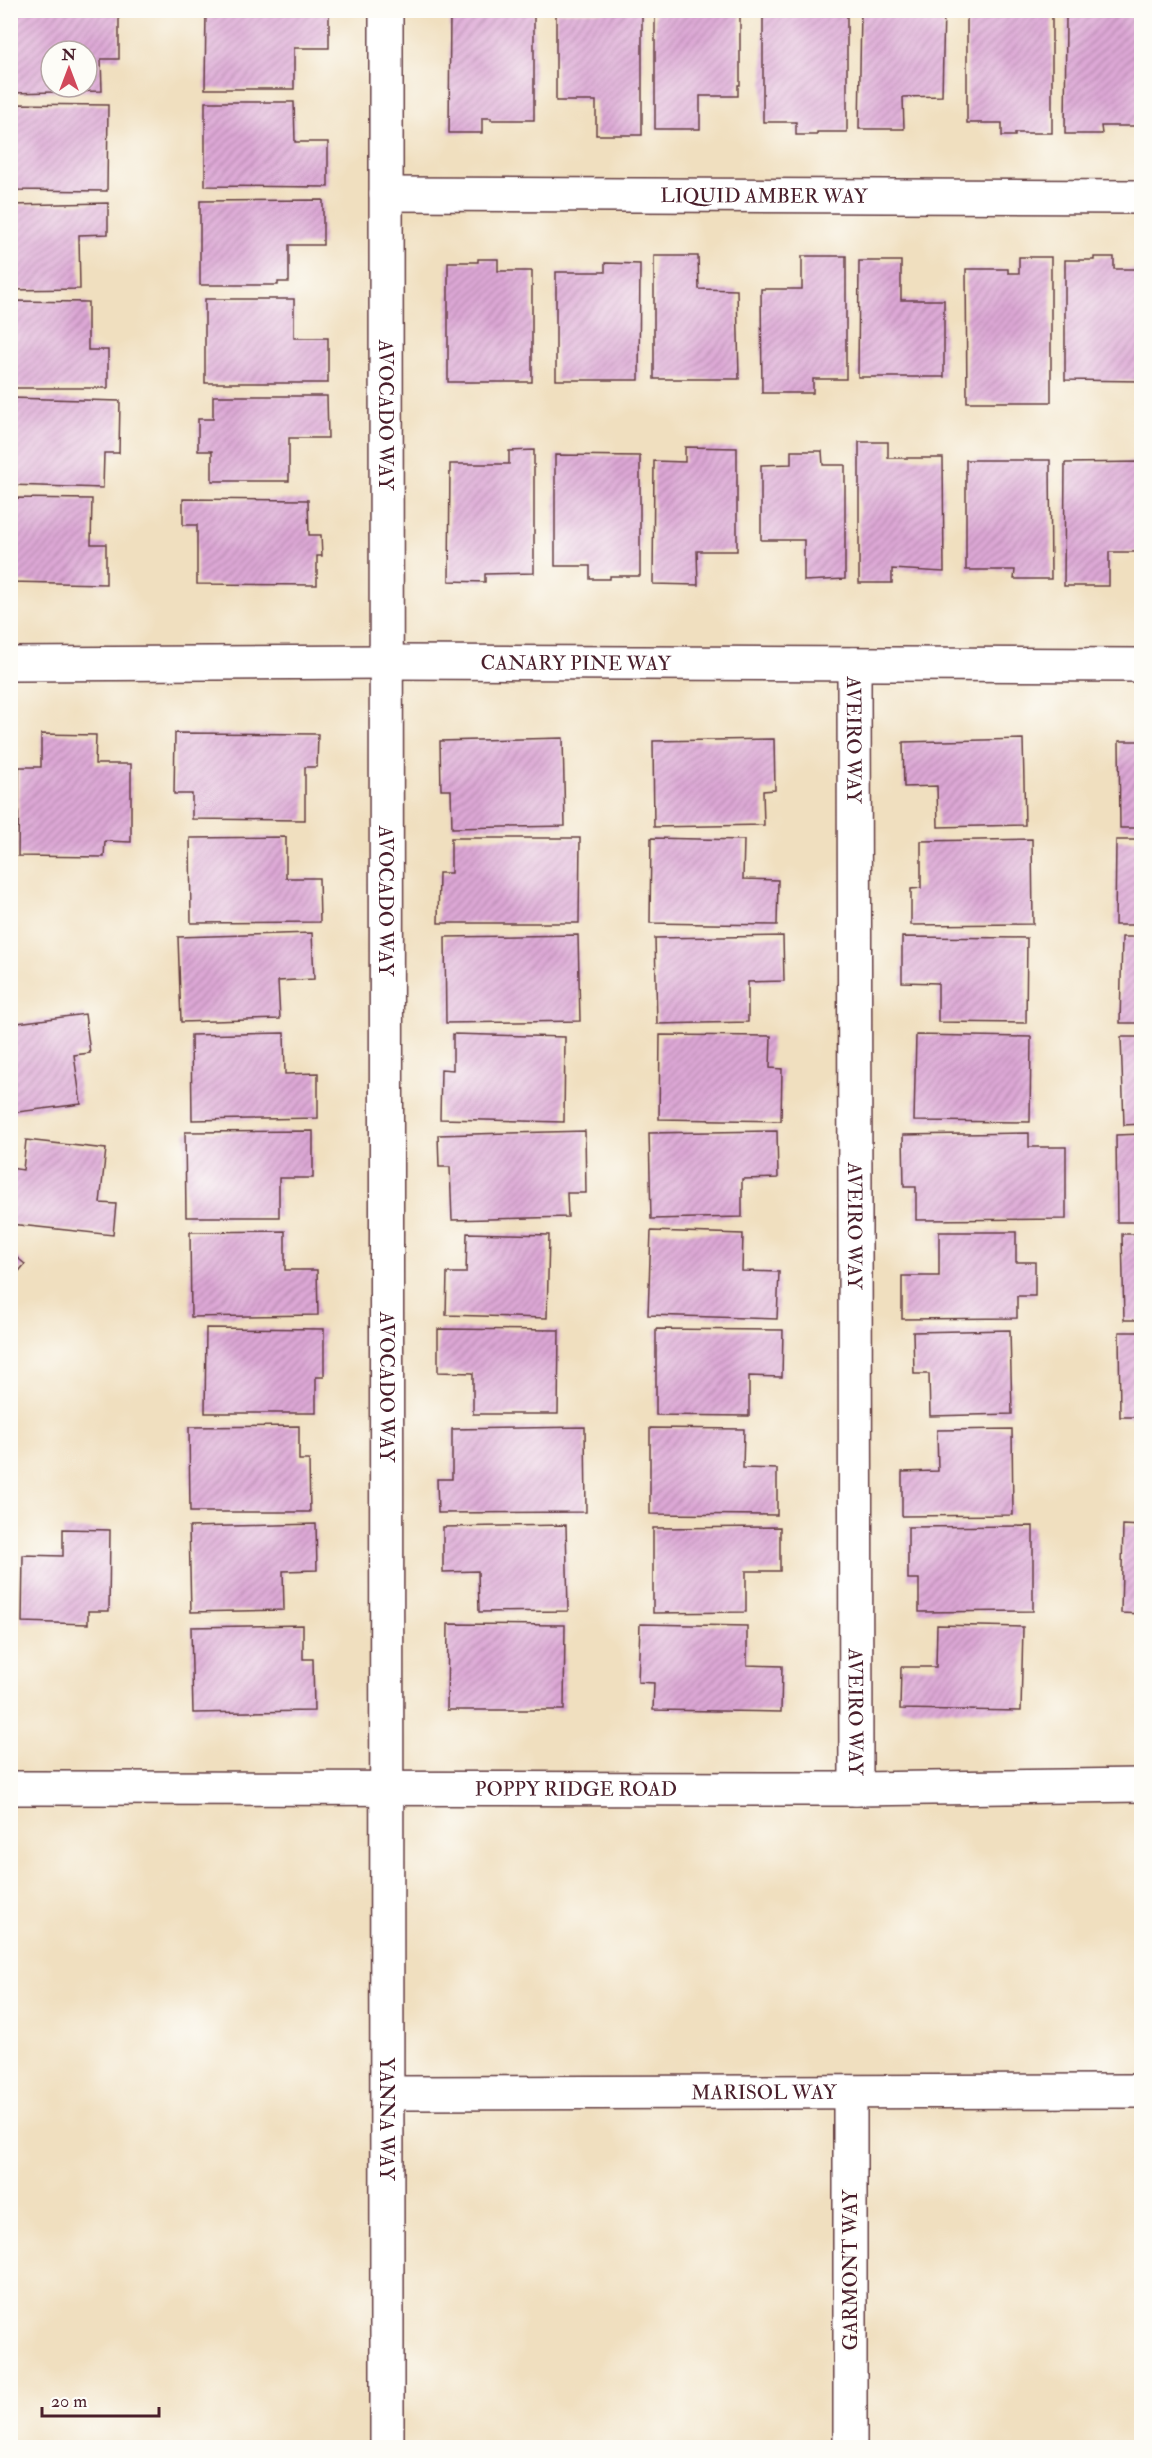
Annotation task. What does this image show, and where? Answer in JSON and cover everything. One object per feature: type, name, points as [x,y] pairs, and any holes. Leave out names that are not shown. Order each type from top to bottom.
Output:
[{"type":"street","name":"AVOCADO WAY","points":[[386,10],[387,1790]]},
{"type":"street","name":"LIQUID AMBER WAY","points":[[386,194],[1142,197]]},
{"type":"street","name":"CANARY PINE WAY","points":[[10,664],[386,662],[1142,665]]},
{"type":"street","name":"AVEIRO WAY","points":[[854,664],[856,1790]]},
{"type":"street","name":"POPPY RIDGE ROAD","points":[[10,1788],[856,1790],[1142,1785]]},
{"type":"street","name":"YANNA WAY","points":[[387,1790],[387,2448]]},
{"type":"street","name":"MARISOL WAY","points":[[388,2093],[1142,2091]]},
{"type":"street","name":"GARMONT WAY","points":[[850,2092],[850,2448]]},
{"type":"building","points":[[10,10],[119,10],[119,59],[101,59],[102,91],[99,91],[99,39],[39,39],[39,92],[10,93]]},
{"type":"building","points":[[206,10],[329,10],[329,48],[294,48],[294,89],[205,89]]},
{"type":"building","points":[[450,10],[534,10],[534,120],[482,118],[482,133],[449,133]]},
{"type":"building","points":[[655,10],[740,10],[738,96],[700,96],[700,129],[655,129]]},
{"type":"building","points":[[861,10],[944,10],[942,96],[903,97],[904,129],[859,129]]},
{"type":"building","points":[[763,11],[847,11],[847,132],[796,135],[796,122],[763,122]]},
{"type":"building","points":[[556,12],[642,12],[642,135],[596,135],[596,101],[556,101]]},
{"type":"building","points":[[967,12],[1052,12],[1052,133],[1015,133],[1015,136],[1002,136],[1002,123],[967,123]]},
{"type":"building","points":[[1066,16],[1142,16],[1142,126],[1101,126],[1102,134],[1065,134]]},
{"type":"building","points":[[205,102],[294,102],[295,142],[328,142],[328,187],[205,186]]},
{"type":"building","points":[[10,104],[108,105],[107,191],[10,190]]},
{"type":"building","points":[[323,200],[323,245],[289,245],[289,282],[278,282],[278,285],[200,285],[200,201]]},
{"type":"building","points":[[108,203],[108,234],[79,235],[80,289],[10,290],[10,205]]},
{"type":"building","points":[[654,256],[698,256],[699,289],[737,290],[739,379],[654,379]]},
{"type":"building","points":[[802,256],[846,256],[846,379],[813,379],[813,393],[762,393],[761,289],[802,289]]},
{"type":"building","points":[[1019,257],[1051,257],[1051,402],[967,402],[966,269],[1008,269],[1008,273],[1019,273]]},
{"type":"building","points":[[1094,257],[1114,257],[1114,269],[1142,269],[1142,381],[1065,380],[1065,260],[1094,260]]},
{"type":"building","points":[[478,259],[498,259],[498,271],[532,271],[532,382],[448,382],[448,262],[478,262]]},
{"type":"building","points":[[859,261],[901,261],[901,300],[944,300],[944,377],[858,377]]},
{"type":"building","points":[[605,263],[640,264],[639,380],[556,380],[556,272],[605,272]]},
{"type":"building","points":[[205,299],[294,299],[294,338],[328,338],[328,383],[205,383]]},
{"type":"building","points":[[10,301],[88,302],[88,350],[108,350],[108,388],[10,388]]},
{"type":"building","points":[[213,396],[327,396],[328,438],[289,438],[289,481],[212,481],[212,451],[198,451],[198,419],[213,419]]},
{"type":"building","points":[[10,398],[120,401],[119,453],[104,453],[103,488],[10,485]]},
{"type":"building","points":[[859,442],[888,442],[888,458],[943,458],[944,572],[892,569],[892,583],[859,583]]},
{"type":"building","points":[[685,447],[737,448],[737,551],[697,551],[698,585],[653,584],[654,461],[685,462]]},
{"type":"building","points":[[534,450],[534,573],[485,574],[485,582],[449,581],[450,464],[509,464],[509,451]]},
{"type":"building","points":[[791,451],[822,451],[823,465],[845,465],[845,579],[804,581],[804,540],[761,540],[761,465],[791,464]]},
{"type":"building","points":[[555,455],[640,456],[640,576],[590,579],[590,566],[555,566]]},
{"type":"building","points":[[966,460],[1050,460],[1051,579],[1014,579],[1015,570],[966,570]]},
{"type":"building","points":[[1142,462],[1142,552],[1109,552],[1109,586],[1064,586],[1065,463]]},
{"type":"building","points":[[10,498],[92,499],[91,544],[106,544],[106,584],[10,582]]},
{"type":"building","points":[[183,499],[308,500],[309,535],[321,535],[322,556],[317,556],[317,585],[197,584],[197,525],[183,525]]},
{"type":"building","points":[[175,733],[318,734],[317,767],[305,767],[305,820],[192,819],[192,794],[174,794]]},
{"type":"building","points":[[41,734],[96,735],[95,764],[131,764],[131,842],[105,841],[104,857],[18,856],[19,767],[41,767]]},
{"type":"building","points":[[563,738],[565,826],[452,828],[451,790],[441,790],[440,741]]},
{"type":"building","points":[[774,739],[775,790],[763,791],[764,825],[654,827],[653,741]]},
{"type":"building","points":[[1023,739],[1025,825],[938,827],[937,786],[904,787],[903,742]]},
{"type":"building","points":[[1119,741],[1142,741],[1142,828],[1120,828]]},
{"type":"building","points":[[286,837],[286,878],[319,878],[320,922],[191,923],[190,838]]},
{"type":"building","points":[[451,838],[580,838],[579,923],[438,923],[439,873],[451,873]]},
{"type":"building","points":[[651,838],[744,840],[743,879],[778,880],[777,925],[650,923]]},
{"type":"building","points":[[1032,839],[1033,924],[911,925],[911,889],[921,888],[921,841]]},
{"type":"building","points":[[1116,840],[1142,840],[1142,925],[1115,925]]},
{"type":"building","points":[[312,933],[314,979],[278,981],[280,1019],[181,1022],[178,937]]},
{"type":"building","points":[[578,935],[580,1021],[446,1023],[445,937]]},
{"type":"building","points":[[783,936],[784,981],[748,982],[748,1022],[657,1024],[655,938]]},
{"type":"building","points":[[902,937],[1027,938],[1026,1023],[938,1022],[938,983],[902,982]]},
{"type":"building","points":[[1122,937],[1142,937],[1142,1023],[1120,1023]]},
{"type":"building","points":[[85,1014],[90,1053],[74,1055],[81,1104],[10,1113],[10,1024]]},
{"type":"building","points":[[284,1033],[285,1074],[318,1073],[318,1118],[192,1120],[191,1035]]},
{"type":"building","points":[[453,1034],[565,1037],[564,1122],[440,1119],[441,1069],[453,1070]]},
{"type":"building","points":[[660,1035],[771,1036],[770,1068],[782,1069],[781,1121],[659,1119]]},
{"type":"building","points":[[916,1035],[1031,1037],[1030,1122],[914,1121]]},
{"type":"building","points":[[1121,1037],[1142,1037],[1142,1124],[1124,1125]]},
{"type":"building","points":[[313,1131],[313,1178],[279,1178],[279,1217],[186,1217],[185,1132]]},
{"type":"building","points":[[585,1131],[586,1193],[567,1193],[568,1217],[452,1220],[450,1167],[439,1167],[438,1135]]},
{"type":"building","points":[[777,1131],[778,1178],[742,1179],[742,1217],[651,1219],[649,1133]]},
{"type":"building","points":[[1029,1133],[1029,1147],[1066,1147],[1066,1219],[916,1220],[916,1187],[904,1187],[903,1135]]},
{"type":"building","points":[[1142,1134],[1142,1222],[1117,1222],[1116,1135]]},
{"type":"building","points":[[26,1140],[106,1149],[100,1203],[116,1204],[113,1235],[10,1224],[10,1168],[23,1170]]},
{"type":"building","points":[[285,1231],[285,1270],[317,1270],[318,1315],[191,1317],[190,1232]]},
{"type":"building","points":[[651,1231],[743,1234],[742,1271],[779,1272],[777,1319],[648,1315]]},
{"type":"building","points":[[939,1232],[1016,1232],[1016,1262],[1035,1262],[1035,1296],[1017,1296],[1017,1318],[902,1319],[902,1276],[939,1276]]},
{"type":"building","points":[[467,1233],[549,1235],[547,1318],[446,1315],[447,1273],[466,1273]]},
{"type":"building","points":[[1122,1234],[1142,1234],[1142,1320],[1124,1320]]},
{"type":"building","points":[[10,1252],[25,1264],[10,1282]]},
{"type":"building","points":[[206,1328],[324,1329],[324,1377],[316,1377],[316,1413],[205,1413]]},
{"type":"building","points":[[438,1329],[559,1330],[558,1414],[473,1414],[473,1373],[438,1372]]},
{"type":"building","points":[[656,1329],[783,1330],[782,1377],[749,1376],[749,1416],[656,1415]]},
{"type":"building","points":[[1010,1330],[1012,1414],[930,1416],[929,1374],[914,1374],[913,1332]]},
{"type":"building","points":[[1119,1332],[1142,1332],[1142,1417],[1120,1417]]},
{"type":"building","points":[[299,1426],[299,1460],[309,1460],[310,1512],[190,1512],[189,1427]]},
{"type":"building","points":[[585,1427],[586,1512],[438,1513],[437,1479],[452,1479],[452,1429]]},
{"type":"building","points":[[650,1428],[744,1429],[743,1468],[777,1469],[777,1515],[650,1514]]},
{"type":"building","points":[[1012,1429],[1013,1515],[902,1516],[902,1472],[938,1471],[937,1430]]},
{"type":"building","points":[[1139,1478],[1142,1478],[1142,1514],[1139,1514]]},
{"type":"building","points":[[316,1524],[317,1570],[283,1571],[284,1610],[191,1612],[189,1527]]},
{"type":"building","points":[[566,1525],[568,1611],[479,1612],[478,1571],[443,1572],[443,1527]]},
{"type":"building","points":[[1123,1525],[1142,1526],[1142,1614],[1121,1613]]},
{"type":"building","points":[[1033,1526],[1033,1611],[919,1612],[919,1579],[908,1579],[908,1527]]},
{"type":"building","points":[[780,1527],[780,1571],[746,1571],[746,1612],[653,1613],[653,1528]]},
{"type":"building","points":[[63,1529],[110,1530],[109,1611],[88,1611],[88,1624],[22,1622],[23,1555],[63,1556]]},
{"type":"building","points":[[448,1624],[565,1625],[564,1710],[447,1710]]},
{"type":"building","points":[[640,1624],[747,1626],[747,1665],[782,1666],[781,1712],[653,1710],[654,1683],[638,1682]]},
{"type":"building","points":[[303,1625],[303,1659],[313,1659],[314,1711],[193,1713],[191,1627]]},
{"type":"building","points":[[937,1625],[1023,1627],[1021,1711],[900,1709],[901,1667],[936,1667]]}]
